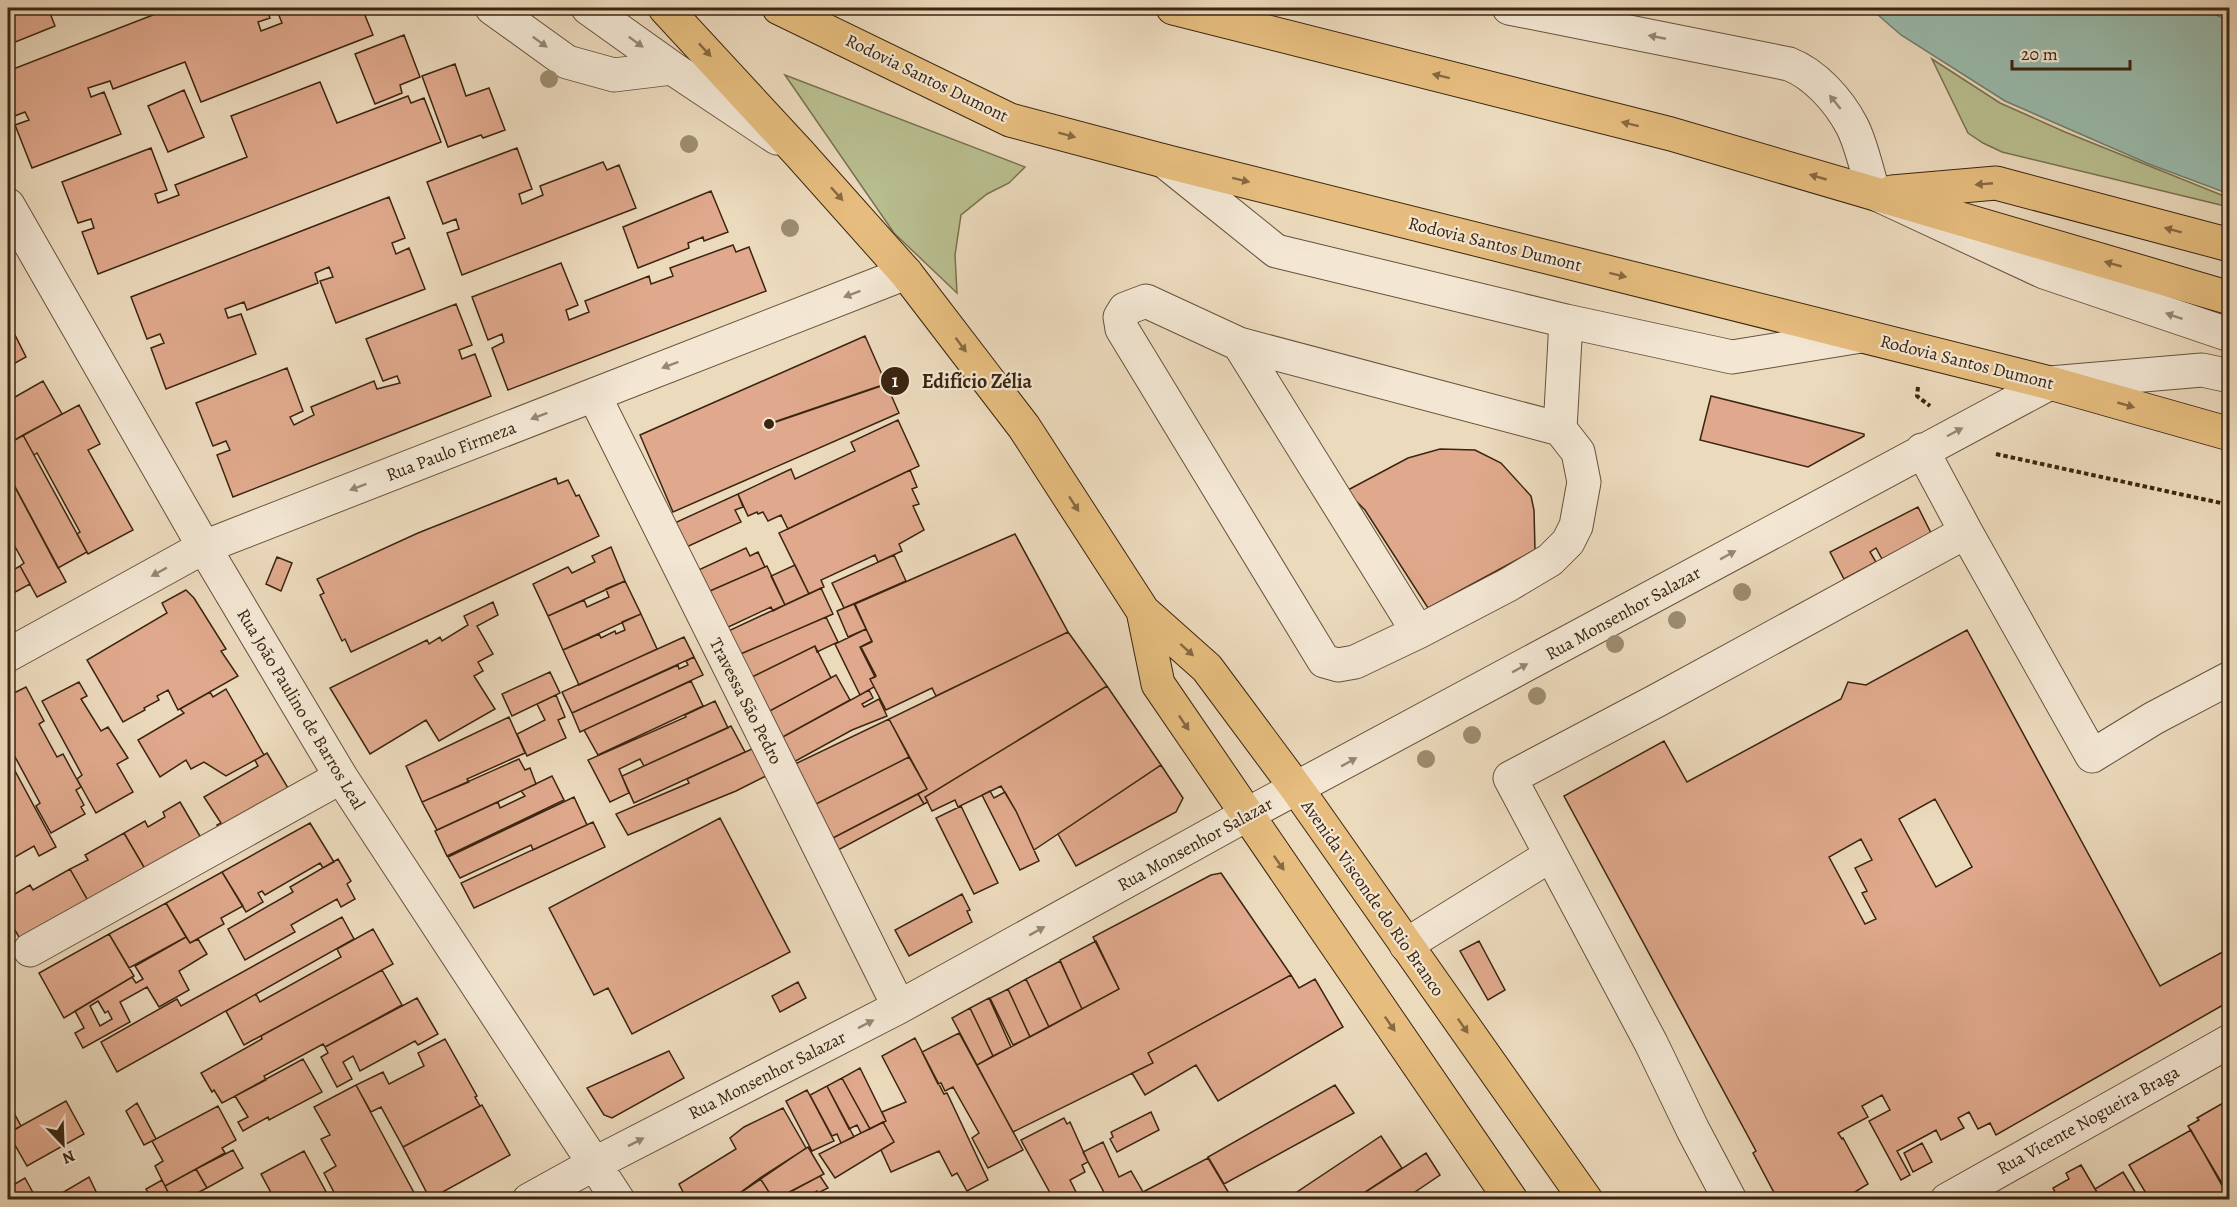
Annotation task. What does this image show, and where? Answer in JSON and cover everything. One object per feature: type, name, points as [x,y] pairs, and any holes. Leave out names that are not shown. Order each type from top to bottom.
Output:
[{"type":"main road","name":"Avenida Visconde do Rio Branco","points":[[665,8],[800,153],[906,273],[1024,428],[1143,611],[1207,668],[1297,789],[1586,1200]]},
{"type":"main road","name":"Rodovia Santos Dumont","points":[[778,8],[1010,120],[1164,161],[2050,382],[2229,434]]},
{"type":"main road","points":[[1173,8],[1671,134],[2229,298]]},
{"type":"main road","points":[[1874,193],[1996,183],[2229,245]]},
{"type":"main road","name":"Avenida Visconde do Rio Branco","points":[[1143,611],[1158,684],[1511,1200]]},
{"type":"street","points":[[492,8],[567,62],[614,75],[672,68]]},
{"type":"street","name":"Avenida Visconde do Rio Branco","points":[[588,8],[672,68],[800,153]]},
{"type":"street","points":[[1509,8],[1790,64],[1802,69],[1819,82],[1852,126],[1874,193],[2044,272],[2229,335]]},
{"type":"street","points":[[1164,161],[1276,251],[1566,321],[1732,357],[1861,336]]},
{"type":"street","name":"Rua João Paulino de Barros Leal","points":[[8,205],[204,547],[340,777],[618,1200]]},
{"type":"street","name":"Rua Paulo Firmeza","points":[[8,655],[204,547],[906,273]]},
{"type":"street","points":[[1146,301],[1239,344],[1560,429],[1578,452],[1584,482],[1576,526],[1568,542],[1550,560],[1508,585],[1355,662],[1338,665],[1324,661],[1122,329],[1120,317],[1125,309],[1146,301]]},
{"type":"street","points":[[1560,429],[1566,321]]},
{"type":"street","points":[[1239,344],[1418,632]]},
{"type":"street","points":[[2050,382],[2202,370],[2229,376]]},
{"type":"street","name":"Rua Monsenhor Salazar","points":[[529,1200],[594,1164],[899,1007],[1246,815],[2050,382]]},
{"type":"street","name":"Travessa São Pedro","points":[[594,395],[899,1007]]},
{"type":"street","points":[[1922,450],[2092,756],[2154,718],[2229,678]]},
{"type":"street","points":[[1730,1200],[1651,1043],[1510,778],[1666,696],[1966,532]]},
{"type":"street","points":[[30,950],[340,777]]},
{"type":"street","points":[[1406,945],[1551,855]]},
{"type":"street","name":"Rua Vicente Nogueira Braga","points":[[1947,1200],[2229,1041]]},
{"type":"path","points":[[1987,452],[2229,505]]},
{"type":"green space","points":[[1932,59],[2000,103],[2065,132],[2229,198],[2229,207],[2002,152],[1983,143],[1968,133]]},
{"type":"green space","points":[[785,75],[1025,167],[1009,183],[987,194],[961,215],[955,255],[957,293],[894,233]]},
{"type":"shaded area","points":[[1870,8],[2201,8],[2229,21],[2229,194],[2149,164],[2005,101],[1901,35]]},
{"type":"building","points":[[8,8],[48,8],[55,26],[8,45]]},
{"type":"building","points":[[171,8],[266,8],[270,18],[258,22],[261,31],[282,23],[278,13],[294,8],[362,8],[373,35],[201,102],[185,62],[113,89],[110,81],[88,88],[91,97],[104,92],[121,134],[32,168],[15,125],[29,120],[25,112],[12,117],[8,104],[8,71]]},
{"type":"building","points":[[404,35],[420,77],[400,85],[402,93],[375,104],[355,54]]},
{"type":"building","points":[[455,64],[466,96],[489,88],[505,130],[483,138],[481,135],[448,147],[422,76]]},
{"type":"building","points":[[320,82],[337,123],[408,96],[411,103],[424,98],[441,142],[98,274],[82,232],[94,228],[91,219],[78,223],[62,182],[151,148],[167,190],[155,194],[158,203],[179,195],[175,185],[247,157],[231,116]]},
{"type":"building","points":[[184,90],[204,137],[168,152],[148,106]]},
{"type":"building","points":[[517,148],[532,189],[519,194],[522,204],[543,195],[540,186],[603,162],[607,170],[619,165],[636,208],[462,275],[447,233],[459,229],[456,219],[443,224],[427,182]]},
{"type":"building","points":[[711,191],[728,232],[704,241],[703,237],[688,243],[689,248],[638,268],[623,227]]},
{"type":"building","points":[[389,197],[405,238],[392,243],[396,254],[409,248],[425,289],[336,323],[320,281],[333,277],[329,267],[315,273],[318,283],[247,310],[244,302],[225,309],[228,318],[241,314],[256,354],[166,389],[151,348],[164,343],[160,334],[147,339],[131,297]]},
{"type":"building","points":[[733,245],[736,252],[749,247],[766,291],[508,390],[492,348],[504,342],[502,334],[488,340],[472,297],[561,263],[578,305],[566,310],[569,320],[589,312],[585,301],[649,276],[651,284],[673,276],[670,268]]},
{"type":"building","points":[[456,304],[472,345],[459,350],[462,359],[475,354],[491,396],[233,497],[217,455],[230,450],[226,441],[213,446],[196,403],[287,368],[303,411],[290,417],[294,425],[314,415],[311,407],[374,381],[377,389],[400,383],[397,376],[383,381],[366,339]]},
{"type":"building","points":[[11,327],[26,357],[8,367],[8,329]]},
{"type":"building","points":[[865,336],[899,413],[673,512],[640,435]]},
{"type":"building","points":[[43,381],[62,414],[8,444],[8,401]]},
{"type":"building","points":[[1711,396],[1864,434],[1864,436],[1808,467],[1700,440]]},
{"type":"building","points":[[79,405],[100,444],[88,450],[133,530],[88,554],[77,534],[80,532],[37,453],[34,455],[23,435]]},
{"type":"building","points":[[898,420],[919,466],[788,529],[781,515],[768,521],[763,512],[748,516],[738,494],[791,469],[795,479],[855,451],[851,442]]},
{"type":"building","points":[[23,435],[87,552],[58,568],[8,474],[8,444]]},
{"type":"building","points":[[1440,449],[1475,450],[1501,463],[1531,496],[1534,510],[1535,550],[1428,608],[1365,510],[1346,491],[1408,458]]},
{"type":"building","points":[[910,470],[917,487],[912,489],[919,504],[913,506],[924,530],[899,544],[902,551],[878,562],[875,555],[821,580],[824,587],[809,594],[779,533]]},
{"type":"building","points":[[556,478],[558,484],[568,480],[576,496],[579,495],[599,536],[351,652],[345,639],[342,641],[320,595],[324,593],[317,579],[418,533]]},
{"type":"building","points":[[12,481],[66,582],[37,597],[20,566],[24,563],[8,534],[8,484]]},
{"type":"building","points":[[738,494],[743,507],[735,510],[741,522],[680,550],[668,526]]},
{"type":"building","points":[[1918,507],[1931,533],[1882,559],[1876,548],[1870,552],[1876,562],[1844,579],[1830,552]]},
{"type":"building","points":[[1015,534],[1068,632],[936,696],[932,688],[886,710],[870,679],[876,676],[861,647],[872,642],[855,604]]},
{"type":"building","points":[[611,547],[625,581],[548,616],[533,584],[568,567],[572,573],[595,562],[592,556]]},
{"type":"building","points":[[746,548],[750,556],[758,552],[765,567],[703,594],[692,573]]},
{"type":"building","points":[[8,555],[15,569],[20,566],[30,584],[8,596]]},
{"type":"building","points":[[894,555],[906,581],[844,608],[832,583]]},
{"type":"building","points":[[277,557],[292,563],[281,591],[266,584]]},
{"type":"building","points":[[795,565],[809,594],[785,605],[771,576]]},
{"type":"building","points":[[767,566],[785,605],[773,611],[771,607],[722,630],[703,594]]},
{"type":"building","points":[[625,581],[641,614],[563,650],[548,616],[584,600],[587,607],[609,597],[606,589]]},
{"type":"building","points":[[821,588],[833,614],[736,656],[724,633]]},
{"type":"building","points":[[186,590],[194,598],[226,649],[221,651],[238,676],[178,710],[168,690],[157,696],[159,700],[144,708],[145,710],[123,722],[87,660],[167,613],[162,603]]},
{"type":"building","points":[[493,602],[498,615],[477,626],[493,654],[478,662],[483,671],[474,676],[495,709],[439,741],[426,720],[370,754],[330,688],[427,640],[429,644],[440,637],[442,641],[468,625],[464,616]]},
{"type":"building","points":[[854,604],[866,629],[848,637],[837,611]]},
{"type":"building","points":[[641,614],[657,649],[579,685],[563,650],[599,634],[601,638],[615,631],[616,634],[625,630],[622,622]]},
{"type":"building","points":[[826,617],[838,642],[817,652],[815,646],[748,679],[736,656]]},
{"type":"building","points":[[866,629],[872,641],[860,647],[875,677],[870,679],[874,687],[860,695],[835,644]]},
{"type":"building","points":[[1967,630],[2160,986],[2230,948],[2230,1001],[1996,1135],[1990,1123],[1978,1129],[1969,1112],[1958,1118],[1964,1128],[1941,1140],[1936,1130],[1897,1151],[1910,1175],[1901,1180],[1869,1121],[1890,1110],[1882,1095],[1862,1106],[1868,1117],[1838,1133],[1868,1184],[1842,1200],[1778,1200],[1753,1153],[1756,1151],[1564,796],[1664,741],[1687,782],[1841,699],[1848,682],[1866,685]],"holes":[[[1935,799],[1972,867],[1936,887],[1899,819]],[[1861,839],[1872,860],[1855,868],[1867,891],[1862,893],[1876,919],[1865,924],[1829,857]]]},
{"type":"building","points":[[1068,632],[1107,686],[925,797],[928,802],[924,804],[918,794],[927,789],[889,719]]},
{"type":"building","points":[[684,637],[694,657],[572,713],[562,692]]},
{"type":"building","points":[[815,646],[831,678],[766,713],[748,679]]},
{"type":"building","points":[[694,657],[703,675],[580,732],[572,713],[678,665],[679,669],[688,665],[686,661]]},
{"type":"building","points":[[550,672],[560,693],[512,716],[502,694]]},
{"type":"building","points":[[836,675],[850,700],[779,739],[766,713]]},
{"type":"building","points":[[691,681],[703,706],[598,755],[584,730]]},
{"type":"building","points":[[79,682],[87,696],[81,699],[101,731],[108,727],[128,758],[117,764],[133,792],[96,813],[77,779],[82,775],[42,701]]},
{"type":"building","points":[[1107,686],[1161,765],[1034,850],[1016,811],[1001,786],[958,807],[955,800],[932,811],[925,797]]},
{"type":"building","points":[[26,687],[44,721],[39,724],[57,757],[63,754],[81,787],[76,790],[84,805],[81,807],[85,814],[51,833],[36,806],[40,803],[8,744],[8,696]]},
{"type":"building","points":[[226,689],[264,755],[226,776],[204,762],[191,769],[186,760],[160,777],[138,740],[184,713],[180,709],[210,692],[213,697]]},
{"type":"building","points":[[869,690],[873,698],[862,704],[864,707],[879,699],[887,716],[852,730],[792,763],[779,739]]},
{"type":"building","points":[[556,695],[565,717],[558,720],[566,738],[527,756],[517,734],[545,720],[537,704]]},
{"type":"building","points":[[715,701],[728,728],[644,766],[640,759],[619,769],[629,793],[610,802],[588,760],[686,717],[685,715]]},
{"type":"building","points":[[509,717],[525,753],[467,779],[469,782],[422,802],[406,766]]},
{"type":"building","points":[[889,719],[909,757],[814,805],[793,765]]},
{"type":"building","points":[[731,726],[745,752],[634,803],[622,776]]},
{"type":"building","points":[[754,748],[768,774],[764,777],[736,791],[628,835],[616,814],[689,783],[687,779]]},
{"type":"building","points":[[267,753],[291,793],[221,832],[217,825],[221,823],[204,797],[258,766],[255,760]]},
{"type":"building","points":[[909,757],[927,789],[831,839],[814,805]]},
{"type":"building","points":[[8,758],[56,847],[39,856],[34,846],[8,861]]},
{"type":"building","points":[[519,759],[525,770],[530,768],[536,784],[437,830],[422,802]]},
{"type":"building","points":[[1161,765],[1183,798],[1176,812],[1076,866],[1058,834]]},
{"type":"building","points":[[552,776],[564,800],[447,856],[435,831],[498,802],[500,808],[525,796],[521,791]]},
{"type":"building","points":[[990,791],[994,798],[1005,792],[1039,861],[1020,870],[982,795]]},
{"type":"building","points":[[918,794],[924,804],[838,850],[831,839]]},
{"type":"building","points":[[574,797],[587,825],[533,850],[531,845],[460,878],[448,857]]},
{"type":"building","points":[[180,802],[204,843],[148,874],[124,833],[145,821],[148,827],[165,817],[163,812]]},
{"type":"building","points":[[961,806],[998,883],[974,894],[936,818]]},
{"type":"building","points":[[720,818],[790,952],[632,1034],[608,988],[594,995],[549,908]]},
{"type":"building","points":[[593,822],[605,847],[474,908],[461,883]]},
{"type":"building","points":[[310,823],[334,862],[323,868],[320,863],[265,895],[262,891],[258,893],[263,902],[246,912],[222,872]]},
{"type":"building","points":[[124,833],[148,874],[91,906],[70,869],[88,860],[85,855]]},
{"type":"building","points":[[338,859],[351,881],[347,884],[355,899],[341,907],[337,899],[291,925],[295,932],[245,960],[228,929],[293,892],[290,887]]},
{"type":"building","points":[[70,869],[91,906],[23,944],[8,918],[8,898],[30,885],[33,890]]},
{"type":"building","points":[[222,872],[243,906],[221,918],[224,924],[190,943],[166,903]]},
{"type":"building","points":[[1221,873],[1291,975],[1148,1053],[1153,1063],[1013,1132],[977,1065],[1119,989],[1093,937],[1211,875]]},
{"type":"building","points":[[962,894],[970,910],[967,911],[972,922],[909,956],[895,930]]},
{"type":"building","points":[[166,903],[186,937],[129,968],[109,934]]},
{"type":"building","points":[[342,917],[354,939],[117,1072],[101,1042],[177,999],[181,1006]]},
{"type":"building","points":[[373,929],[393,964],[244,1045],[226,1011],[256,994],[260,1002],[341,957],[337,949]]},
{"type":"building","points":[[109,934],[134,976],[64,1018],[39,973]]},
{"type":"building","points":[[186,937],[190,943],[198,939],[207,954],[179,971],[189,990],[159,1007],[147,987],[120,1002],[130,1022],[83,1048],[75,1033],[84,1028],[75,1011],[132,977],[136,983],[143,979],[135,966]],"holes":[[[98,1001],[105,1013],[108,1011],[112,1019],[100,1026],[90,1006]]]},
{"type":"building","points":[[1096,941],[1119,989],[1082,1009],[1060,960]]},
{"type":"building","points":[[1479,941],[1505,990],[1488,1000],[1460,951]]},
{"type":"building","points":[[1060,961],[1082,1009],[1049,1027],[1026,979]]},
{"type":"building","points":[[382,970],[402,1005],[325,1047],[323,1044],[264,1076],[266,1080],[222,1103],[214,1090],[212,1092],[201,1073],[262,1039],[261,1036]]},
{"type":"building","points":[[1291,975],[1299,988],[1315,979],[1343,1027],[1218,1101],[1196,1065],[1145,1095],[1132,1073],[1153,1063],[1148,1053]]},
{"type":"building","points":[[1026,979],[1049,1027],[1030,1037],[1008,989]]},
{"type":"building","points":[[798,982],[806,998],[780,1012],[772,996]]},
{"type":"building","points":[[1008,989],[1030,1037],[1013,1045],[990,998]]},
{"type":"building","points":[[417,998],[438,1034],[418,1045],[415,1041],[360,1071],[353,1056],[343,1062],[352,1079],[337,1087],[321,1057],[328,1053],[325,1047]]},
{"type":"building","points":[[989,998],[1011,1047],[993,1056],[970,1008]]},
{"type":"building","points":[[970,1008],[993,1056],[977,1065],[952,1018]]},
{"type":"building","points":[[959,1033],[1023,1150],[988,1168],[972,1138],[979,1133],[953,1087],[945,1091],[941,1083],[938,1084],[922,1052]]},
{"type":"building","points":[[915,1038],[944,1094],[947,1093],[988,1180],[967,1191],[957,1173],[952,1176],[939,1151],[891,1172],[881,1150],[894,1142],[883,1122],[886,1121],[882,1112],[906,1102],[882,1056]]},
{"type":"building","points":[[445,1039],[477,1096],[475,1097],[480,1106],[403,1147],[381,1107],[371,1112],[356,1085],[383,1072],[389,1084],[424,1066],[418,1053]]},
{"type":"building","points":[[669,1051],[684,1078],[612,1118],[604,1115],[587,1088]]},
{"type":"building","points":[[303,1059],[322,1092],[243,1131],[238,1122],[248,1117],[235,1096]]},
{"type":"building","points":[[860,1068],[886,1121],[870,1129],[842,1078]]},
{"type":"building","points":[[842,1078],[870,1129],[861,1133],[857,1125],[849,1129],[827,1086]]},
{"type":"building","points":[[356,1085],[418,1200],[338,1200],[324,1173],[336,1166],[321,1139],[330,1135],[314,1107]]},
{"type":"building","points":[[1335,1085],[1354,1113],[1224,1184],[1208,1157]]},
{"type":"building","points":[[827,1086],[854,1137],[841,1143],[837,1134],[832,1136],[810,1095]]},
{"type":"building","points":[[807,1090],[834,1141],[812,1151],[786,1101]]},
{"type":"building","points":[[2230,1099],[2230,1197],[2188,1126],[2199,1120],[2197,1118]]},
{"type":"building","points":[[66,1101],[84,1134],[27,1166],[8,1133]]},
{"type":"building","points":[[8,1102],[21,1126],[8,1134]]},
{"type":"building","points":[[137,1103],[156,1139],[144,1145],[126,1111]]},
{"type":"building","points":[[482,1105],[510,1155],[430,1199],[403,1147]]},
{"type":"building","points":[[218,1106],[236,1140],[222,1148],[225,1153],[165,1186],[155,1166],[163,1161],[152,1141]]},
{"type":"building","points":[[783,1108],[806,1148],[730,1200],[687,1200],[679,1184],[736,1149],[730,1138],[744,1127]]},
{"type":"building","points":[[1151,1112],[1159,1130],[1117,1152],[1110,1139],[1113,1137],[1111,1132]]},
{"type":"building","points":[[1064,1118],[1067,1124],[1070,1122],[1088,1162],[1082,1165],[1085,1172],[1070,1180],[1080,1200],[1054,1200],[1021,1140]]},
{"type":"building","points":[[883,1122],[894,1142],[835,1178],[819,1154]]},
{"type":"building","points":[[2191,1130],[2230,1200],[2150,1200],[2129,1165]]},
{"type":"building","points":[[1381,1136],[1402,1168],[1353,1200],[1285,1200]]},
{"type":"building","points":[[1103,1142],[1119,1177],[1131,1171],[1143,1192],[1128,1200],[1108,1200],[1083,1152]]},
{"type":"building","points":[[1922,1143],[1932,1162],[1913,1172],[1904,1153]]},
{"type":"building","points":[[808,1147],[824,1174],[774,1200],[760,1178]]},
{"type":"building","points":[[233,1150],[243,1168],[207,1188],[196,1169]]},
{"type":"building","points":[[304,1151],[330,1199],[337,1196],[338,1200],[275,1200],[261,1174]]},
{"type":"building","points":[[1426,1153],[1440,1175],[1403,1200],[1353,1200]]},
{"type":"building","points":[[1208,1158],[1233,1200],[1129,1200],[1143,1192]]},
{"type":"building","points":[[2081,1165],[2098,1194],[2092,1197],[2094,1200],[2059,1200],[2053,1188],[2069,1179],[2066,1173]]},
{"type":"building","points":[[196,1169],[207,1188],[184,1200],[172,1200],[165,1186]]},
{"type":"building","points":[[2123,1172],[2140,1200],[2101,1200],[2095,1189]]},
{"type":"building","points":[[820,1176],[828,1188],[818,1193],[817,1191],[802,1200],[775,1200]]},
{"type":"building","points":[[89,1177],[100,1200],[50,1200]]},
{"type":"building","points":[[25,1178],[37,1200],[8,1200],[8,1188]]},
{"type":"building","points":[[760,1178],[774,1200],[730,1200]]},
{"type":"building","points":[[162,1180],[172,1200],[152,1200],[146,1189]]},
{"type":"place","name":"Edifício Zélia","points":[[769,424]]}]
